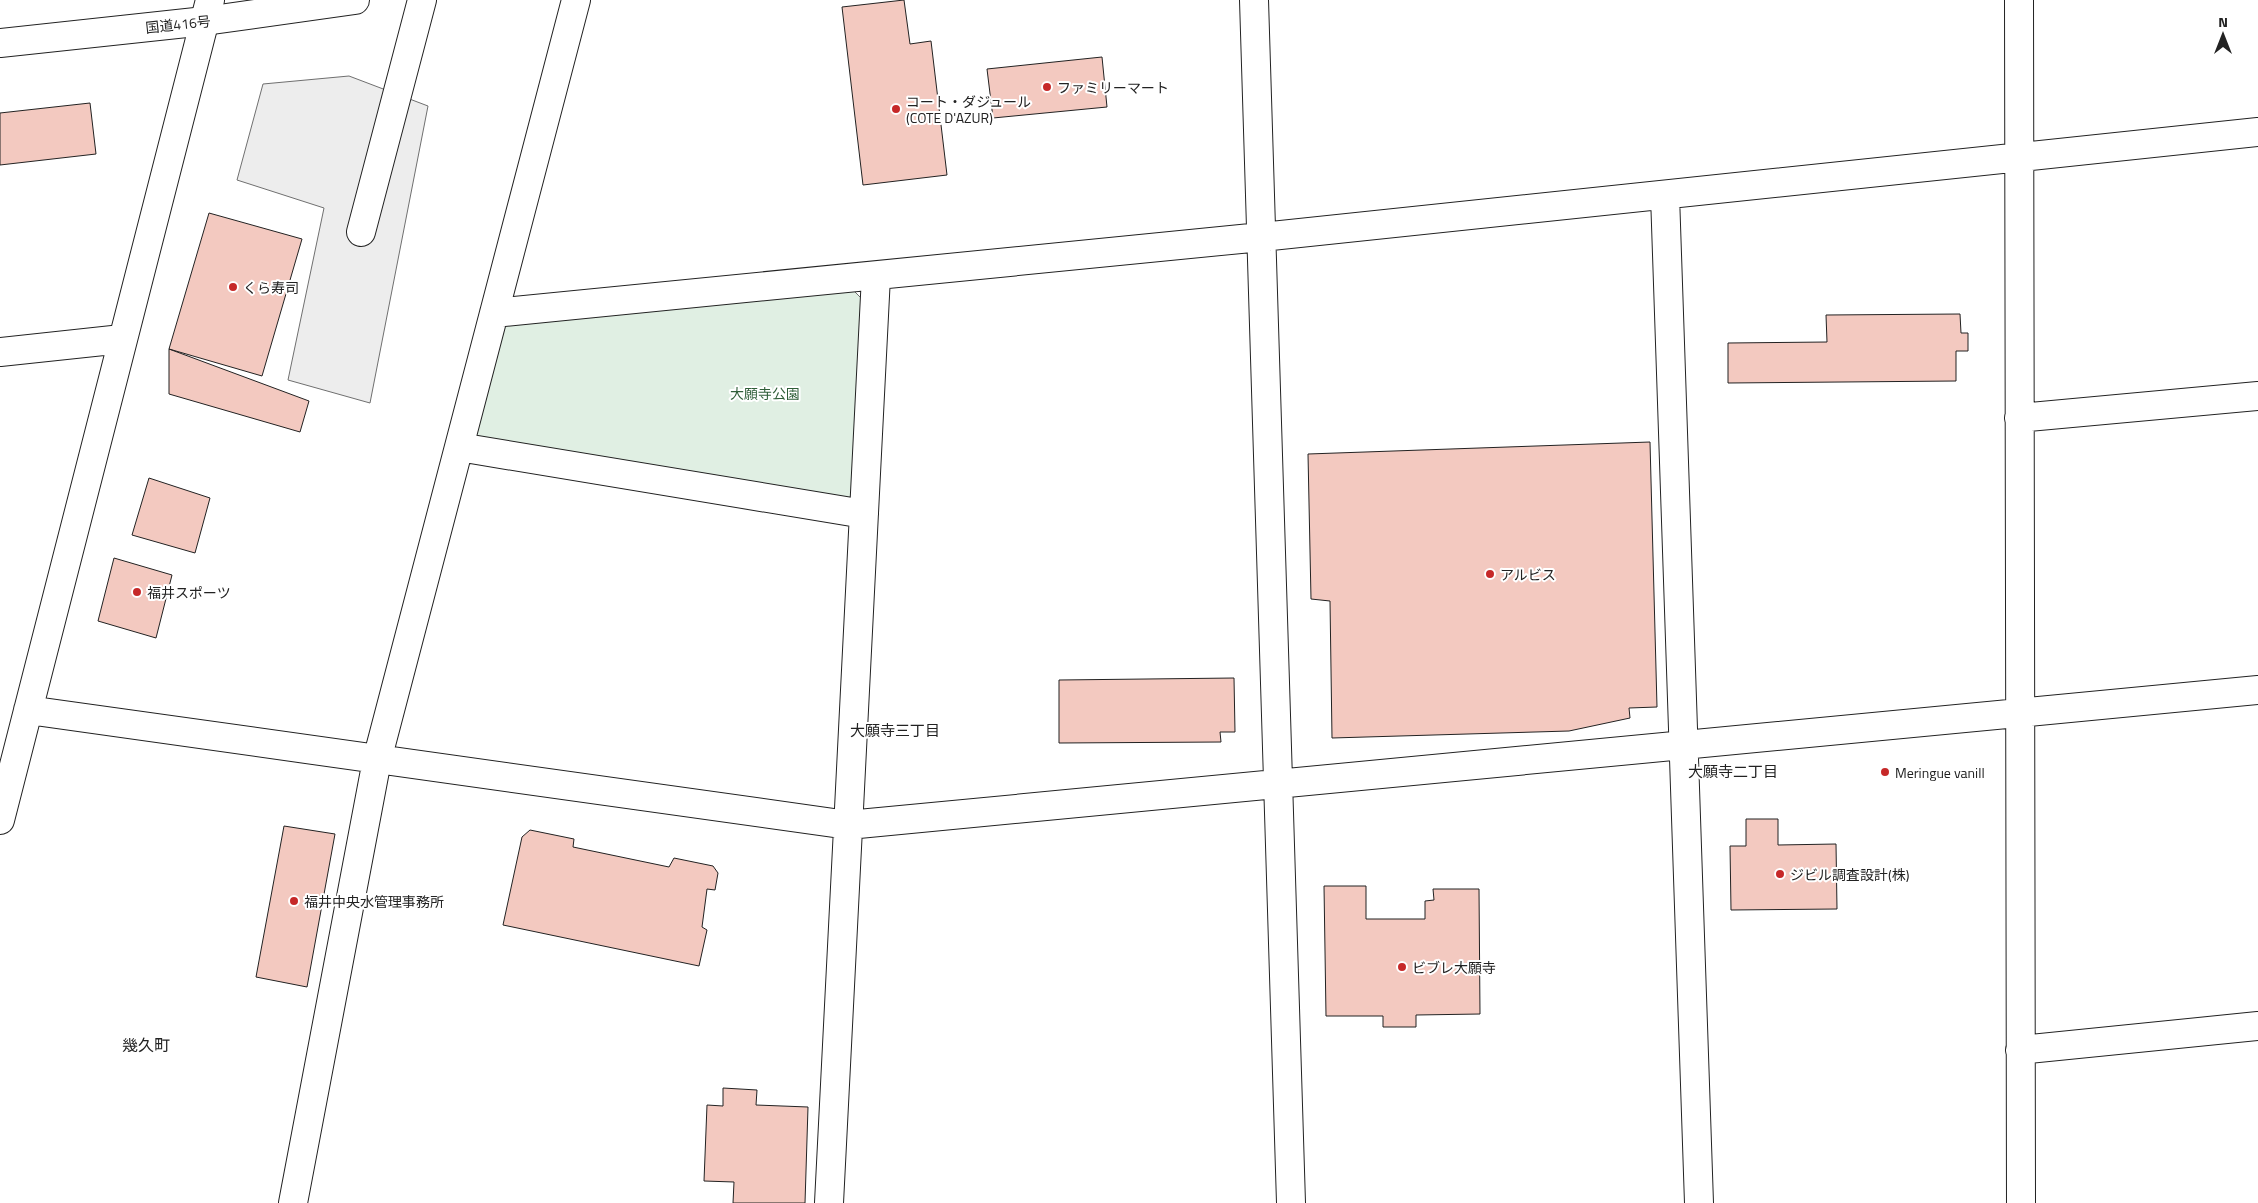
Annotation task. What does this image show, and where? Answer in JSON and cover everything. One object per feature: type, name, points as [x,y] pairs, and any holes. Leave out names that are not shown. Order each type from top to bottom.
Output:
[{"type":"main road","name":"国道416号","points":[[0,43],[207,10],[355,0]]},
{"type":"main road","points":[[361,232],[422,0]]},
{"type":"main road","points":[[293,1203],[377,760],[576,0]]},
{"type":"main road","points":[[1254,0],[1291,1203]]},
{"type":"main road","points":[[2019,0],[2021,1203]]},
{"type":"main road","points":[[0,820],[4,787],[28,710],[207,10]]},
{"type":"main road","points":[[494,313],[1261,237],[2258,132]]},
{"type":"main road","points":[[1665,195],[1682,745],[1699,1203]]},
{"type":"main road","points":[[829,1203],[876,276]]},
{"type":"main road","points":[[0,352],[122,339]]},
{"type":"main road","points":[[2019,418],[2258,396]]},
{"type":"main road","points":[[459,447],[864,514]]},
{"type":"main road","points":[[28,710],[848,825],[2258,690]]},
{"type":"main road","points":[[2020,1050],[2258,1026]]},
{"type":"green space","name":"大願寺公園","points":[[850,287],[868,305],[856,507],[468,442],[499,319]]},
{"type":"shaded area","points":[[349,76],[428,106],[370,403],[288,380],[324,208],[237,180],[263,84]]},
{"type":"building","name":"コート・ダジュール (COTE D'AZUR)","points":[[904,0],[910,44],[931,41],[947,175],[863,185],[842,7]]},
{"type":"building","points":[[1102,57],[1107,107],[993,118],[987,69]]},
{"type":"building","points":[[90,103],[96,154],[0,165],[0,113]]},
{"type":"building","points":[[209,213],[302,239],[262,376],[169,349]]},
{"type":"building","points":[[1960,314],[1961,333],[1968,333],[1968,351],[1956,351],[1956,381],[1728,383],[1728,343],[1827,342],[1826,315]]},
{"type":"building","points":[[169,349],[309,401],[300,432],[169,394]]},
{"type":"building","points":[[1650,442],[1657,707],[1629,708],[1630,718],[1569,731],[1332,738],[1330,601],[1311,599],[1308,454]]},
{"type":"building","points":[[149,478],[210,498],[195,553],[132,535]]},
{"type":"building","points":[[114,558],[172,575],[156,638],[98,621]]},
{"type":"building","points":[[1234,678],[1235,732],[1220,732],[1221,742],[1059,743],[1059,680]]},
{"type":"building","points":[[1746,819],[1778,819],[1778,845],[1836,844],[1837,909],[1731,910],[1730,846],[1746,846]]},
{"type":"building","points":[[284,826],[335,834],[307,987],[256,977]]},
{"type":"building","points":[[530,830],[574,839],[573,847],[669,867],[674,858],[713,866],[718,873],[715,890],[707,889],[702,927],[707,930],[699,966],[503,925],[522,837]]},
{"type":"building","name":"ビブレ大願寺","points":[[1324,886],[1366,886],[1366,919],[1425,919],[1425,901],[1434,900],[1433,889],[1479,889],[1480,1014],[1416,1015],[1416,1027],[1383,1027],[1383,1016],[1326,1016]]},
{"type":"building","points":[[723,1088],[757,1090],[756,1105],[808,1107],[805,1203],[733,1203],[734,1182],[704,1181],[707,1105],[723,1106]]},
{"type":"place","name":"ファミリーマート","points":[[1047,87]]},
{"type":"place","name":"コート・ダジュール (COTE D'AZUR)","points":[[896,109]]},
{"type":"place","name":"くら寿司","points":[[233,287]]},
{"type":"place","name":"アルビス","points":[[1490,574]]},
{"type":"place","name":"福井スポーツ","points":[[137,592]]},
{"type":"place","name":"Meringue vanill","points":[[1885,772]]},
{"type":"place","name":"ジビル調査設計(株)","points":[[1780,874]]},
{"type":"place","name":"福井中央水管理事務所","points":[[294,901]]},
{"type":"place","name":"ビブレ大願寺","points":[[1402,967]]},
{"type":"district","name":"大願寺三丁目","points":[[895,730]]},
{"type":"district","name":"大願寺二丁目","points":[[1733,771]]},
{"type":"district","name":"幾久町","points":[[146,1045]]}]
